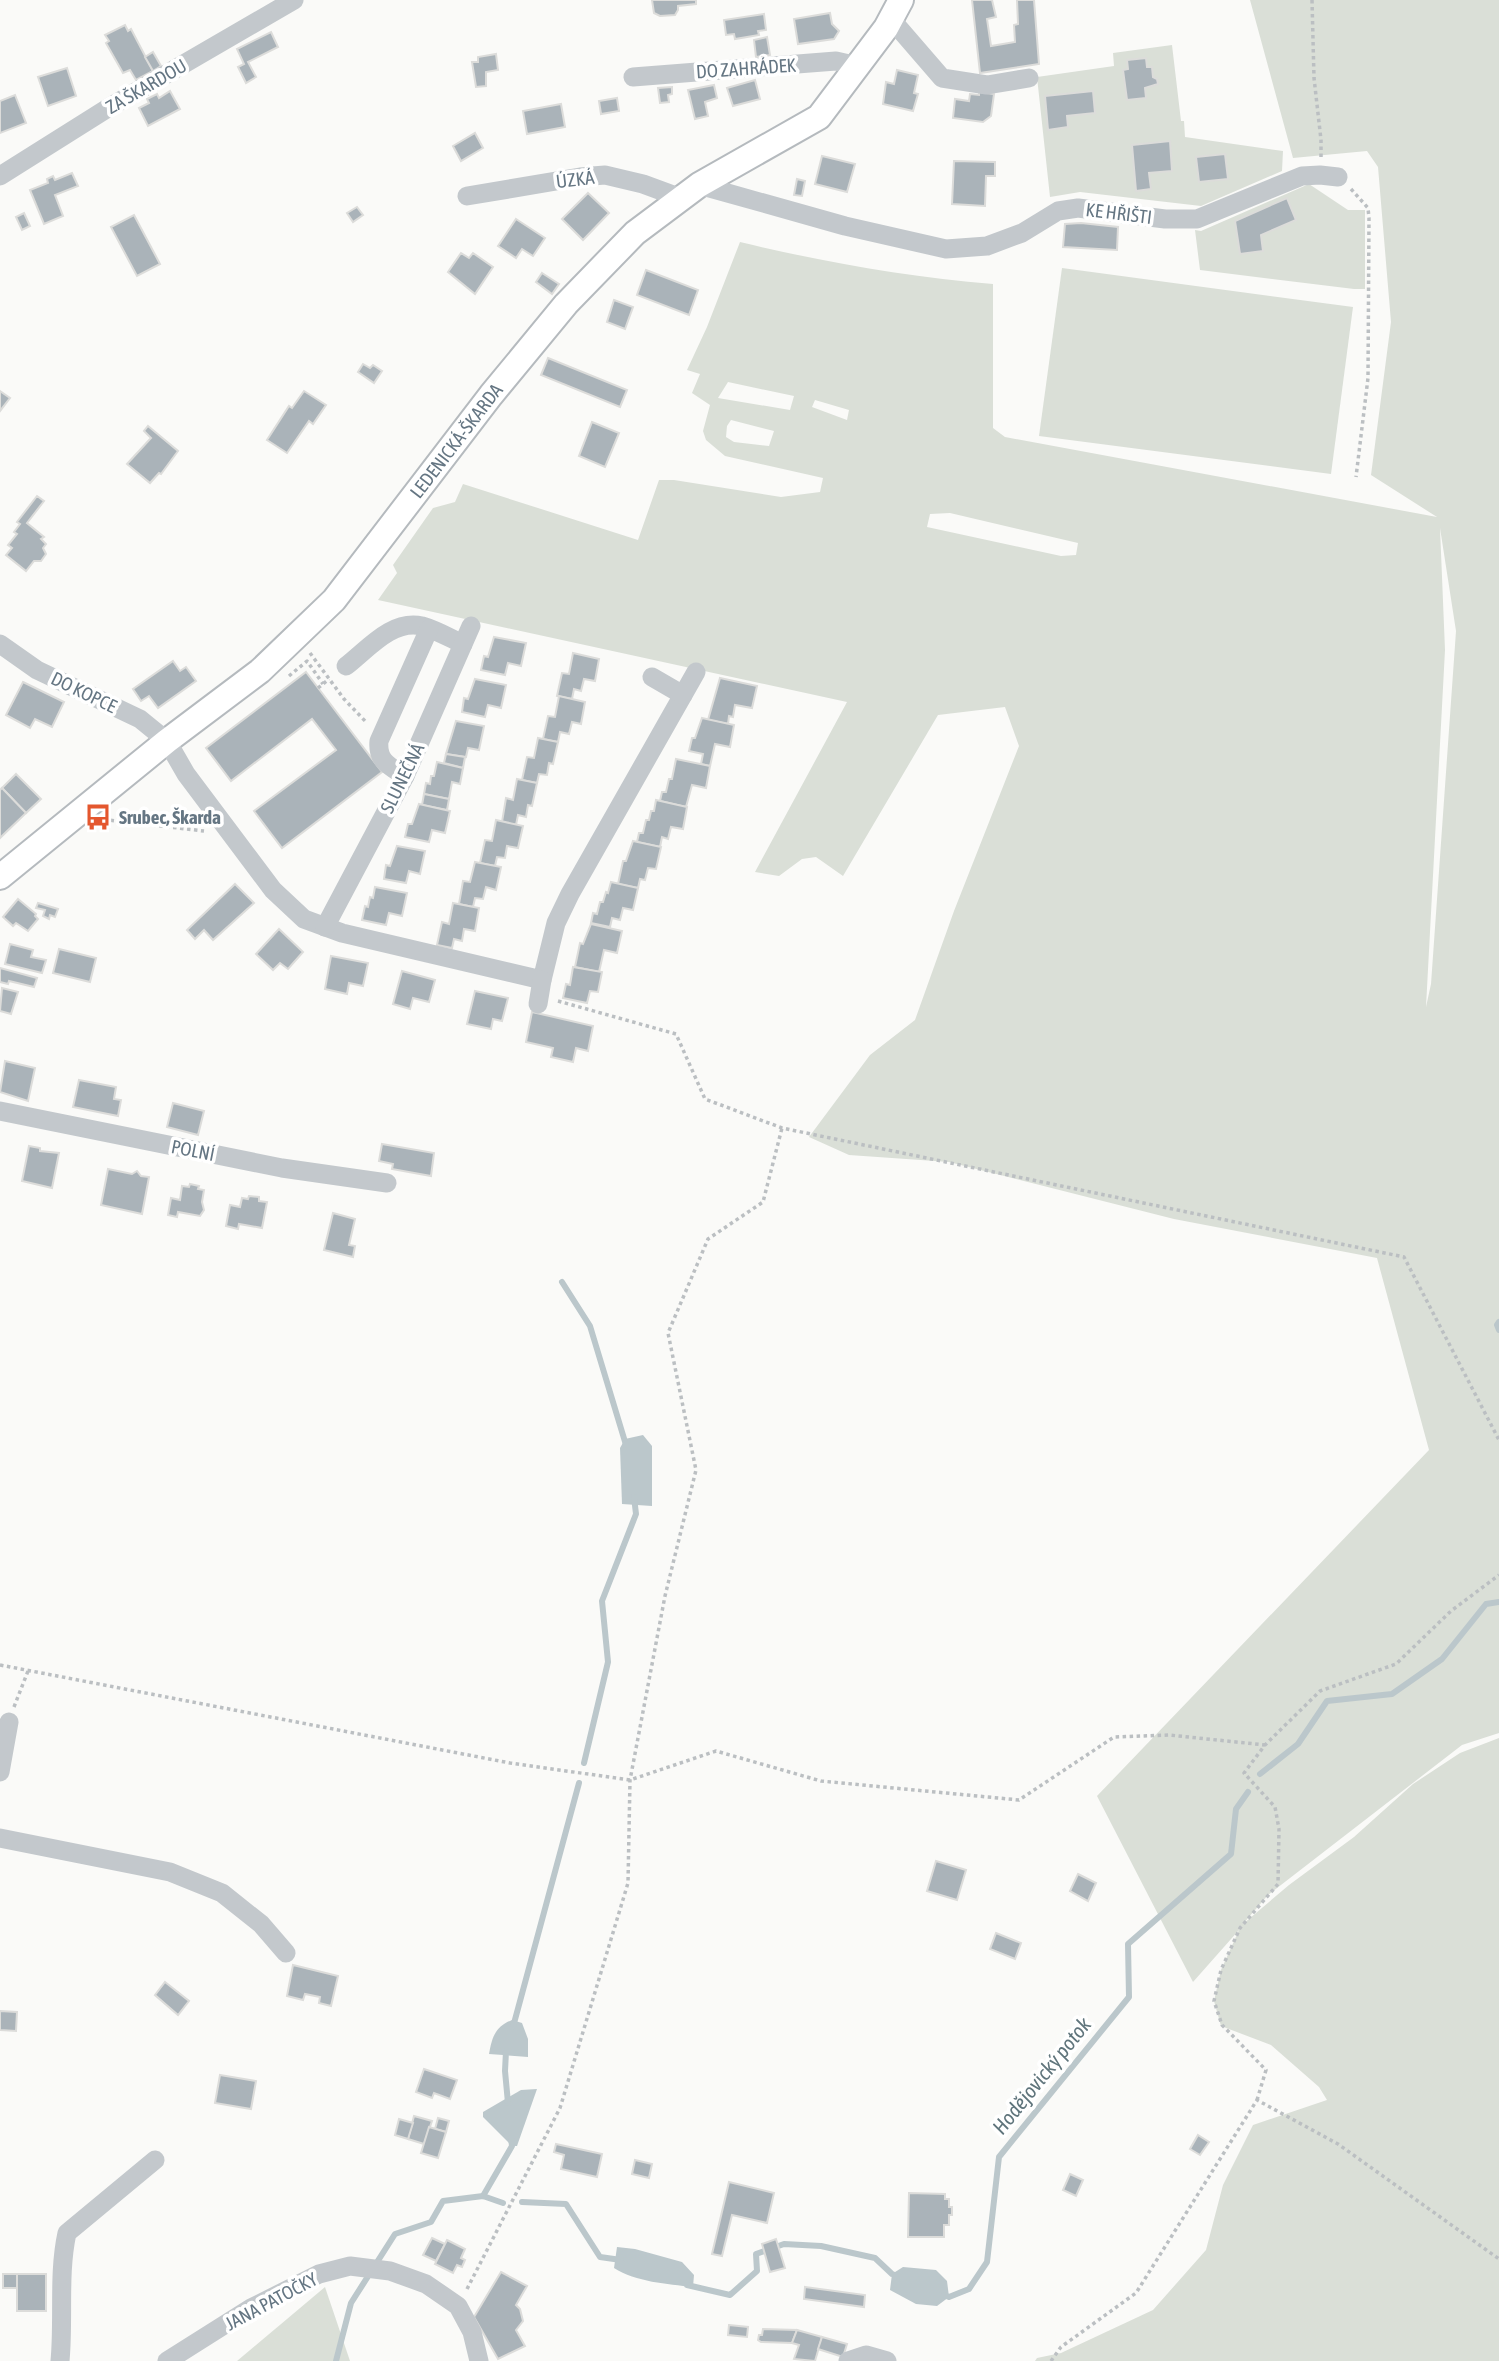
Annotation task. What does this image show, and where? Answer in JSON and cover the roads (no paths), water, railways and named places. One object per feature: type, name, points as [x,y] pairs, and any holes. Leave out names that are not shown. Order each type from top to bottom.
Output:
[{"type":"main road","name":"LEDENICKÁ-ŠKARDA","points":[[0,877],[167,741],[260,671],[309,625],[334,600],[491,395],[566,304],[635,233],[690,191],[819,117],[896,10]]},
{"type":"street","name":"ZA ŠKARDOU","points":[[0,176],[108,108],[294,0]]},
{"type":"street","points":[[896,10],[943,78],[987,85],[1029,78]]},
{"type":"street","name":"DO ZAHRÁDEK","points":[[633,77],[836,61],[858,66]]},
{"type":"street","name":"ÚZKÁ","points":[[467,196],[605,175],[690,191]]},
{"type":"street","name":"KE HŘIŠTI","points":[[690,191],[946,249],[987,246],[1022,233],[1058,211],[1078,208],[1165,219],[1197,219],[1302,176],[1329,176]]},
{"type":"street","points":[[346,666],[397,626],[408,624],[429,629],[379,741],[380,757],[384,763],[405,776]]},
{"type":"street","name":"SLUNEČNÁ","points":[[325,927],[405,776],[467,635],[429,629]]},
{"type":"street","name":"DO KOPCE","points":[[0,644],[37,670],[140,719],[167,741]]},
{"type":"street","points":[[538,1004],[556,923],[696,672]]},
{"type":"street","points":[[652,677],[683,695]]},
{"type":"street","points":[[167,741],[186,774],[273,890],[304,919],[342,933],[542,980]]},
{"type":"street","name":"POLNÍ","points":[[0,1111],[282,1168],[387,1183]]},
{"type":"street","points":[[0,1772],[9,1722]]},
{"type":"street","points":[[0,1838],[170,1872],[222,1893],[261,1924],[286,1953]]},
{"type":"street","points":[[60,2361],[63,2329],[63,2251],[67,2234],[155,2160]]},
{"type":"street","name":"JANA PATOČKY","points":[[166,2361],[251,2308],[319,2274],[350,2266],[374,2269],[426,2284],[458,2306],[472,2332],[479,2361]]},
{"type":"street","points":[[848,2361],[866,2355],[887,2361]]},
{"type":"waterway","points":[[562,1282],[590,1326],[626,1445]]},
{"type":"waterway","points":[[1499,1322],[1499,1330]]},
{"type":"waterway","points":[[584,1763],[608,1662],[602,1601],[636,1514],[634,1497]]},
{"type":"waterway","name":"Hodějovický potok","points":[[1260,1774],[1298,1744],[1327,1701],[1392,1694],[1442,1659],[1486,1604],[1499,1602]]},
{"type":"waterway","points":[[513,2027],[579,1783]]},
{"type":"waterway","name":"Hodějovický potok","points":[[944,2295],[949,2297],[969,2289],[987,2262],[999,2157],[1129,1997],[1128,1944],[1231,1854],[1236,1809],[1248,1792]]},
{"type":"waterway","points":[[506,2051],[508,2103]]},
{"type":"waterway","points":[[483,2196],[512,2146],[511,2138]]},
{"type":"waterway","name":"Hodějovický potok","points":[[336,2361],[351,2303],[395,2234],[431,2222],[443,2201],[483,2196],[503,2203]]},
{"type":"waterway","name":"Hodějovický potok","points":[[522,2202],[566,2204],[600,2257],[621,2260]]},
{"type":"waterway","name":"Hodějovický potok","points":[[687,2285],[730,2295],[757,2271],[756,2254],[784,2244],[821,2246],[875,2258],[892,2274],[898,2276]]},
{"type":"place","name":"Srubec, Škarda","points":[[98,817]]}]
